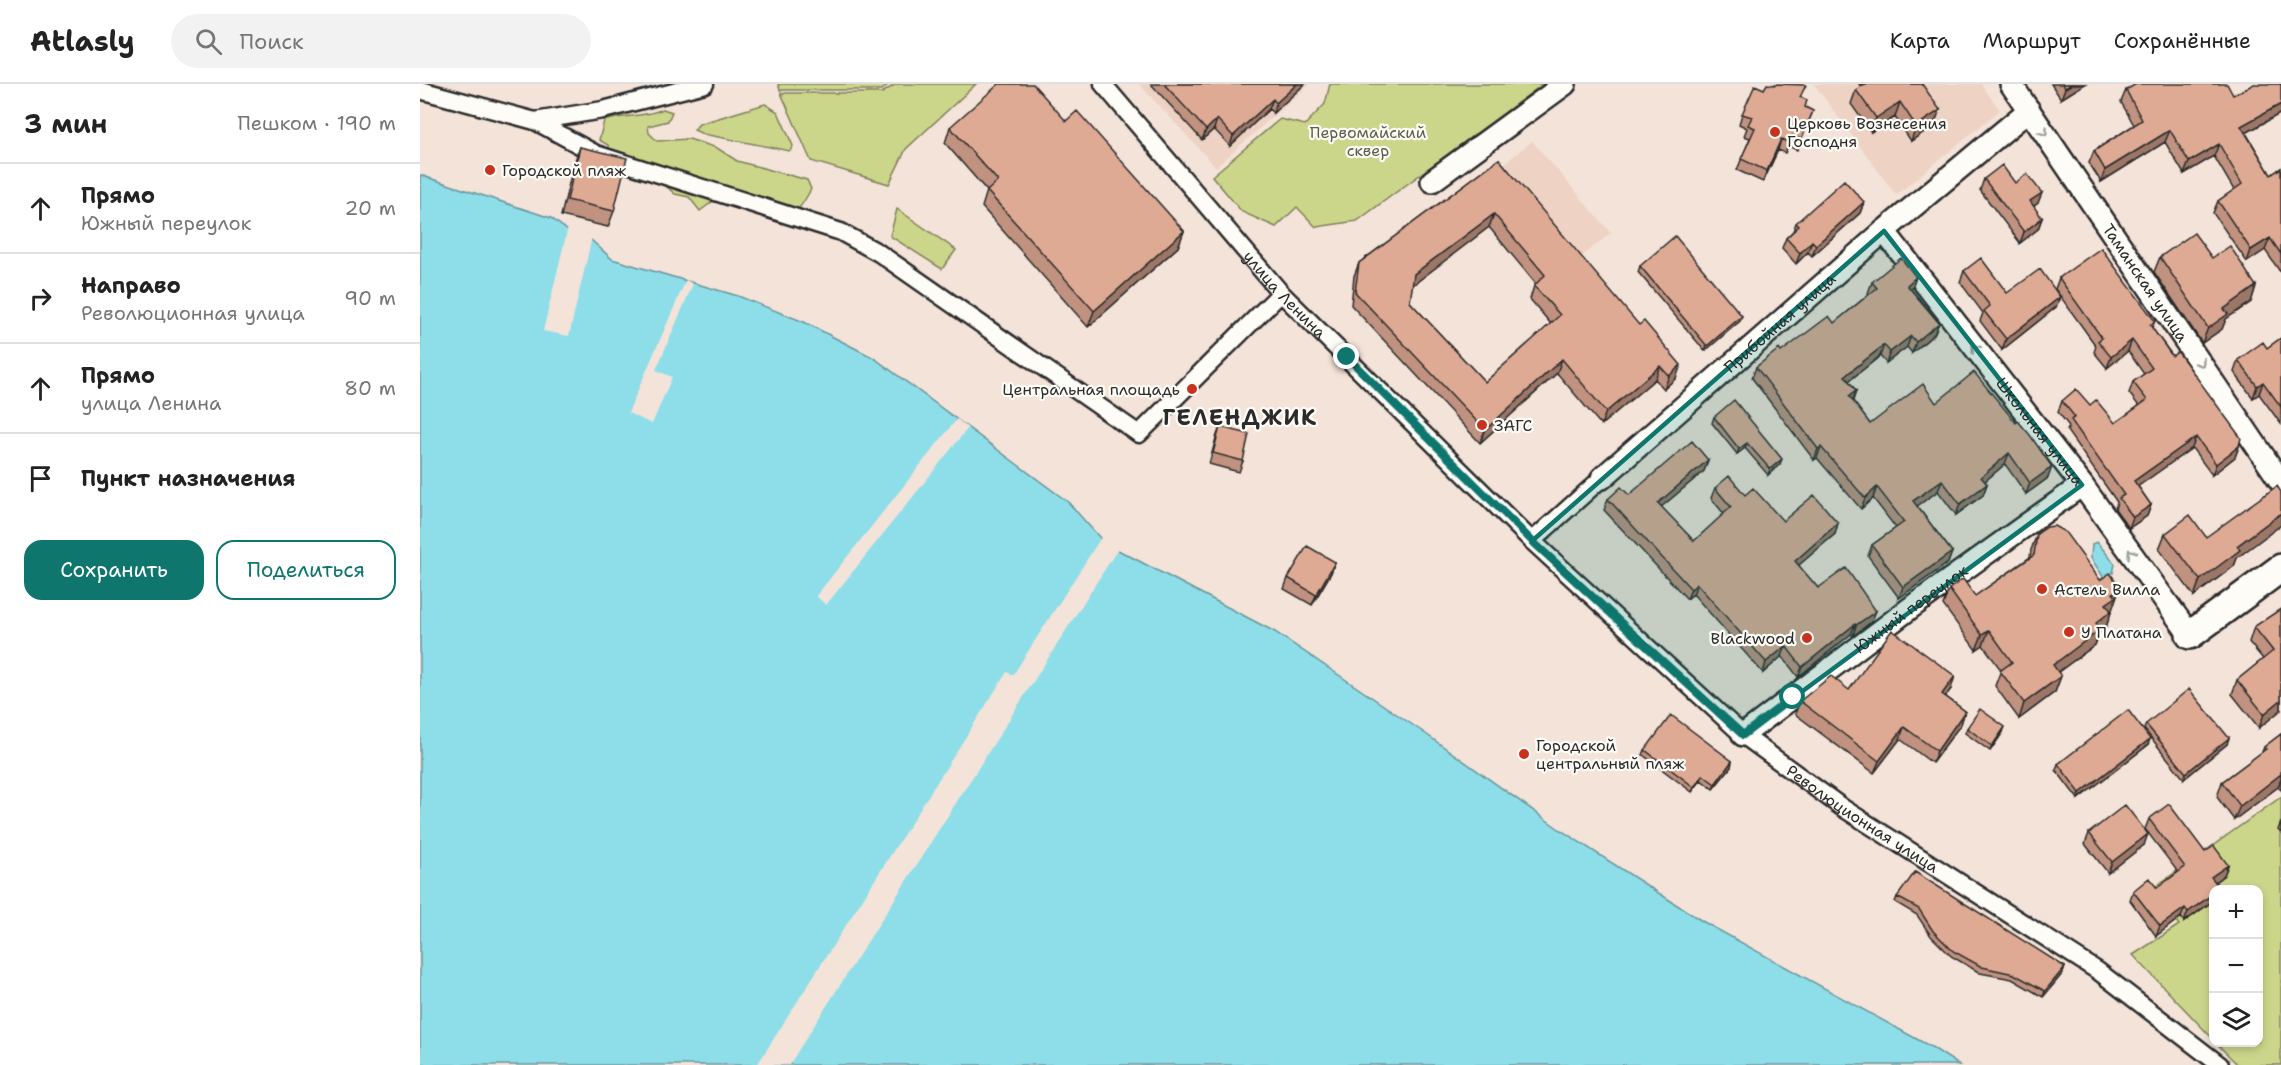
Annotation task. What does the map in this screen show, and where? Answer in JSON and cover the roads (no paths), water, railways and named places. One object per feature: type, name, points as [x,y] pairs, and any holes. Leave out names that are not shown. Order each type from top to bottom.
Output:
[{"type":"street","points":[[535,121],[603,110],[705,84]]},
{"type":"street","name":"улица Ленина","points":[[1103,84],[1281,293],[1532,541]]},
{"type":"street","points":[[1432,181],[1565,84]]},
{"type":"street","name":"Таманская улица","points":[[2011,84],[2281,482]]},
{"type":"street","points":[[420,90],[535,121],[596,154],[841,232],[879,253],[1139,434],[1281,293]]},
{"type":"street","name":"Прибойная улица","points":[[1532,541],[1884,231],[2029,110]]},
{"type":"street","name":"Школьная улица","points":[[1884,231],[2082,484],[2190,635]]},
{"type":"street","name":"Южный переулок","points":[[1743,735],[1913,606],[2082,484]]},
{"type":"street","name":"Революционная улица","points":[[1532,541],[1743,735],[1843,808],[2098,971],[2220,1065]]},
{"type":"street","points":[[2190,635],[2281,568]]},
{"type":"water","points":[[420,175],[551,218],[567,230],[591,240],[612,259],[738,296],[804,322],[874,358],[1068,502],[1100,538],[1118,550],[1275,632],[1423,732],[1559,829],[1702,921],[1933,1048],[1959,1065],[420,1065]]},
{"type":"water","points":[[2097,542],[2115,564],[2113,573],[2104,578],[2091,558],[2092,544]]},
{"type":"place","name":"Церковь Вознесения Господня","points":[[1775,132]]},
{"type":"place","name":"Городской пляж","points":[[490,170]]},
{"type":"place","name":"Центральная площадь","points":[[1192,389]]},
{"type":"place","name":"ЗАГС","points":[[1482,425]]},
{"type":"place","name":"Астель Вилла","points":[[2042,589]]},
{"type":"place","name":"У Платана","points":[[2069,632]]},
{"type":"place","name":"Blackwood","points":[[1807,638]]},
{"type":"place","name":"Городской центральный пляж","points":[[1524,754]]},
{"type":"district","name":"ГЕЛЕНДЖИК","points":[[1240,417]]},
{"type":"park label","name":"Первомайский сквер","points":[[1368,141]]}]
